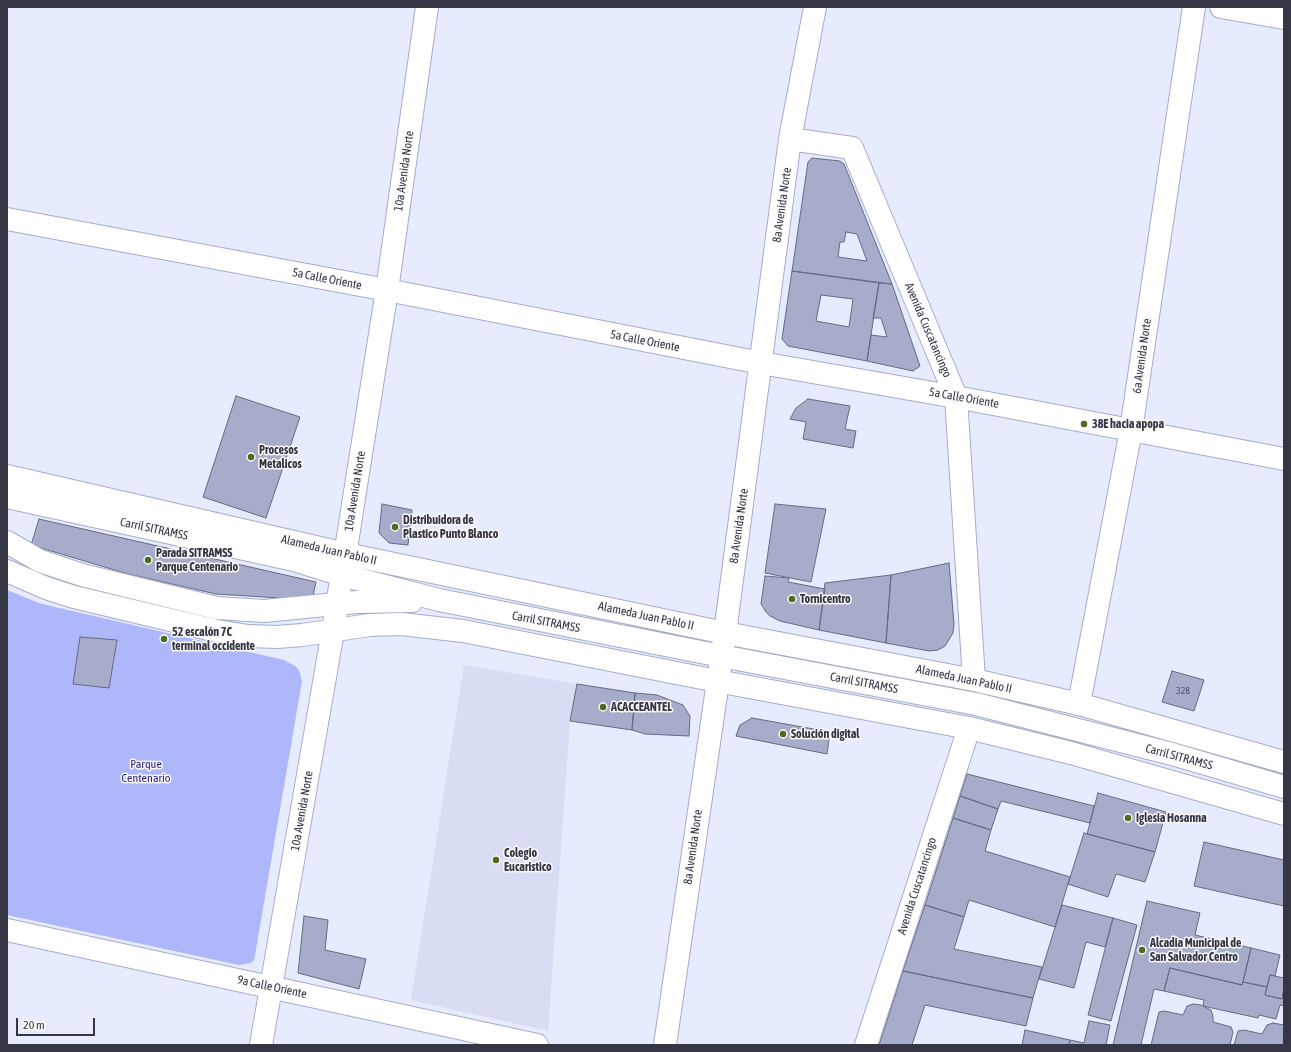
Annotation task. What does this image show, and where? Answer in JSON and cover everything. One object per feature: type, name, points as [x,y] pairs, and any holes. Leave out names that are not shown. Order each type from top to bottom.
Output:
[{"type":"street","name":"10a Avenida Norte","points":[[261,1045],[344,564],[387,290],[427,7]]},
{"type":"street","name":"8a Avenida Norte","points":[[665,1045],[725,632],[790,139],[815,7]]},
{"type":"street","name":"6a Avenida Norte","points":[[1079,704],[1131,430],[1194,7]]},
{"type":"street","points":[[1221,7],[1284,18]]},
{"type":"street","name":"Avenida Cuscatancingo","points":[[790,139],[852,148],[956,397],[974,680]]},
{"type":"street","name":"5a Calle Oriente","points":[[7,220],[387,290],[761,363],[956,397],[1284,459]]},
{"type":"street","name":"Alameda Juan Pablo II","points":[[7,476],[344,564],[725,632],[974,680],[1079,704],[1284,762]]},
{"type":"street","name":"Carril SITRAMSS","points":[[7,497],[294,560],[344,564],[439,600],[721,656],[976,704],[1172,754],[1284,786]]},
{"type":"street","name":"Carril SITRAMSS","points":[[7,542],[40,561],[82,575],[217,608],[264,610],[371,602],[439,600]]},
{"type":"street","points":[[7,571],[46,588],[74,597],[217,631],[248,636],[277,637],[333,631],[370,625],[401,624],[463,631],[717,681],[969,728],[1071,753],[1284,814]]},
{"type":"street","name":"Avenida Cuscatancingo","points":[[866,1045],[969,728]]},
{"type":"street","name":"9a Calle Oriente","points":[[7,930],[537,1045]]},
{"type":"shaded area","name":"Colegio Eucaristico","points":[[464,665],[577,684],[570,721],[548,1031],[411,1000]]},
{"type":"green space","name":"Parque Centenario","points":[[7,590],[39,603],[284,660],[299,670],[302,681],[255,955],[254,960],[251,963],[239,965],[7,915]]},
{"type":"building","points":[[812,158],[840,161],[844,164],[892,284],[792,271],[808,162]],"holes":[[[846,232],[857,234],[867,261],[838,257],[840,242],[844,242]]]},
{"type":"building","points":[[792,271],[879,283],[867,361],[788,346],[782,339]],"holes":[[[821,295],[853,299],[849,327],[816,321]]]},
{"type":"building","points":[[879,283],[892,284],[920,366],[913,371],[867,361],[871,335],[887,337],[881,318],[873,318]]},
{"type":"building","name":"Procesos Metalicos","points":[[236,396],[300,417],[266,518],[203,497]]},
{"type":"building","points":[[808,399],[850,406],[845,429],[856,431],[853,448],[803,439],[806,422],[790,419],[796,408]]},
{"type":"building","name":"Distribuidora de Plastico Punto Blanco","points":[[382,504],[412,510],[408,545],[389,543],[379,533]]},
{"type":"building","points":[[775,504],[826,509],[811,582],[765,573]]},
{"type":"building","name":"Parada SITRAMSS Parque Centenario","points":[[39,519],[316,582],[312,600],[216,594],[128,574],[31,545]]},
{"type":"building","points":[[949,563],[954,624],[953,633],[945,646],[938,650],[929,651],[886,643],[891,575]]},
{"type":"building","points":[[891,575],[886,643],[819,630],[825,583]]},
{"type":"building","name":"Tornicentro","points":[[765,576],[789,578],[788,582],[825,589],[819,630],[780,621],[770,616],[766,612],[761,604]]},
{"type":"building","points":[[80,637],[117,640],[109,688],[73,684]]},
{"type":"building","points":[[1172,671],[1204,680],[1194,711],[1162,702]]},
{"type":"building","name":"ACACCEANTEL","points":[[577,684],[635,693],[632,730],[570,721]]},
{"type":"building","points":[[635,693],[657,695],[683,705],[690,716],[689,736],[645,734],[632,730]]},
{"type":"building","name":"Solución digital","points":[[752,718],[830,732],[827,754],[736,736],[740,725]]},
{"type":"building","points":[[967,774],[1094,806],[1090,823],[1001,801],[998,809],[960,796]]},
{"type":"building","name":"Iglesia Hosanna","points":[[1098,793],[1166,812],[1155,852],[1087,834]]},
{"type":"building","points":[[960,796],[998,809],[991,830],[953,818]]},
{"type":"building","points":[[953,818],[991,830],[985,851],[1070,877],[1055,927],[969,900],[964,917],[925,905]]},
{"type":"building","points":[[1084,833],[1155,852],[1145,882],[1116,874],[1108,897],[1068,884]]},
{"type":"building","points":[[1204,842],[1284,860],[1284,906],[1194,886]]},
{"type":"building","points":[[1147,901],[1200,913],[1195,935],[1251,948],[1243,982],[1242,985],[1170,968],[1164,991],[1154,989],[1141,1045],[1113,1045]]},
{"type":"building","points":[[925,905],[964,917],[954,949],[1042,967],[1033,998],[903,971]]},
{"type":"building","points":[[1062,905],[1113,918],[1105,947],[1086,942],[1074,988],[1039,979]]},
{"type":"building","points":[[304,916],[328,920],[325,950],[366,959],[359,989],[298,973]]},
{"type":"building","points":[[1113,918],[1137,925],[1111,1021],[1088,1015]]},
{"type":"building","points":[[1251,948],[1280,955],[1275,976],[1270,975],[1267,987],[1243,982]]},
{"type":"building","points":[[1170,968],[1242,985],[1243,982],[1267,987],[1265,995],[1282,999],[1284,989],[1284,1006],[1280,1005],[1276,1019],[1259,1015],[1258,1018],[1203,1006],[1204,1000],[1164,991]]},
{"type":"building","points":[[903,971],[1033,998],[1026,1026],[925,1005],[912,1045],[879,1045]]},
{"type":"building","points":[[1270,975],[1284,978],[1282,999],[1265,995]]},
{"type":"building","points":[[1194,1004],[1201,1005],[1211,1010],[1213,1022],[1231,1027],[1233,1032],[1230,1045],[1151,1045],[1159,1012],[1164,1011],[1183,1015],[1187,1006]]},
{"type":"building","points":[[1089,1021],[1110,1025],[1106,1045],[1069,1045],[1070,1040],[1084,1043]]},
{"type":"building","points":[[1273,1023],[1284,1025],[1284,1045],[1234,1045],[1238,1031],[1244,1030],[1262,1034],[1267,1025]]},
{"type":"building","points":[[1025,1030],[1070,1040],[1069,1045],[1022,1045]]},
{"type":"place","name":"38E hacia apopa","points":[[1084,424]]},
{"type":"place","name":"Procesos Metalicos","points":[[251,457]]},
{"type":"place","name":"Distribuidora de Plastico Punto Blanco","points":[[395,527]]},
{"type":"place","name":"Parada SITRAMSS Parque Centenario","points":[[148,560]]},
{"type":"place","name":"Tornicentro","points":[[792,599]]},
{"type":"place","name":"52 escalón 7C terminal occidente","points":[[164,639]]},
{"type":"place","name":"ACACCEANTEL","points":[[603,707]]},
{"type":"place","name":"Solución digital","points":[[783,734]]},
{"type":"place","name":"Iglesia Hosanna","points":[[1128,818]]},
{"type":"place","name":"Colegio Eucaristico","points":[[496,860]]},
{"type":"place","name":"Alcadia Municipal de San Salvador Centro","points":[[1142,950]]}]
